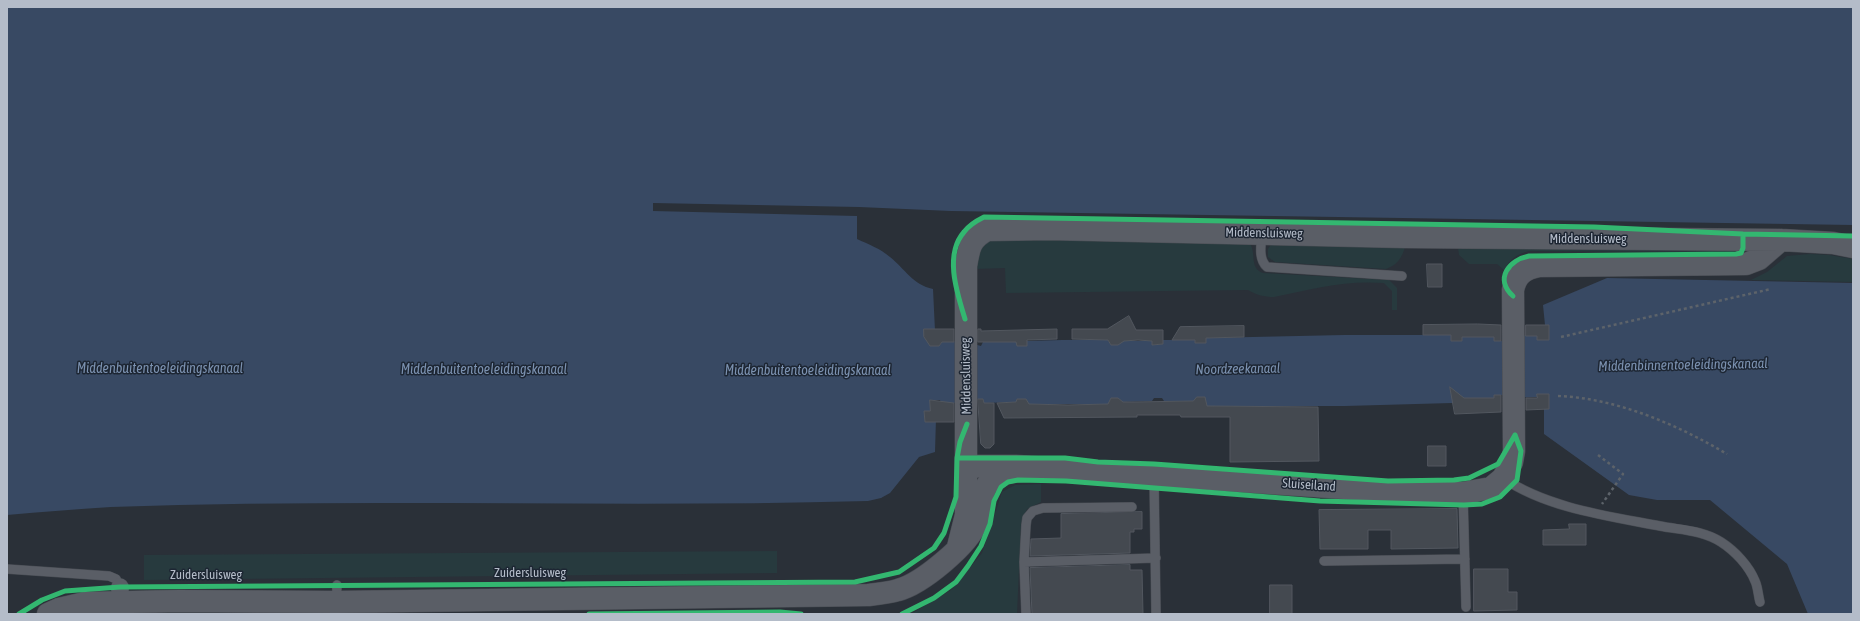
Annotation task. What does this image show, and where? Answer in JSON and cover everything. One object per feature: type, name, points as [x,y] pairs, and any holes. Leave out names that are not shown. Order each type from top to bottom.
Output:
[{"type":"street","name":"Middensluisweg","points":[[966,474],[966,266],[970,246],[978,235],[987,230],[1013,229],[1262,233],[1404,237],[1781,240],[1833,243],[1853,247]]},
{"type":"street","name":"Sluiseiland","points":[[966,474],[978,466],[1016,466],[1042,469],[1389,491],[1463,493],[1491,488],[1503,478],[1512,462],[1515,426],[1513,290],[1519,276],[1524,270],[1539,266],[1746,264],[1759,259],[1781,240]]},
{"type":"street","name":"Sluiseiland","points":[[987,485],[998,476],[1008,473],[1042,469]]},
{"type":"street","points":[[966,474],[987,485],[983,490],[978,521],[973,532],[958,547],[966,515],[966,474]]},
{"type":"street","name":"Zuidersluisweg","points":[[48,614],[59,609],[120,595],[179,601],[868,595],[899,590],[927,576],[958,547]]},
{"type":"lane","points":[[1262,233],[1262,259],[1267,267],[1402,276]]},
{"type":"lane","points":[[1154,476],[1156,614]]},
{"type":"lane","points":[[1503,478],[1535,496],[1594,514],[1699,532],[1721,542],[1737,556],[1749,570],[1756,582],[1760,602]]},
{"type":"lane","points":[[1463,493],[1466,607]]},
{"type":"lane","points":[[1026,614],[1024,562],[1026,525],[1027,518],[1033,511],[1043,508],[1132,507]]},
{"type":"lane","points":[[1024,562],[1156,558]]},
{"type":"lane","points":[[1324,561],[1465,559]]},
{"type":"lane","points":[[7,569],[109,576],[116,579],[120,595]]},
{"type":"path","points":[[1561,337],[1771,289]]},
{"type":"path","points":[[1558,396],[1576,397],[1659,419],[1696,436],[1727,454]]},
{"type":"path","points":[[1594,514],[1623,474],[1598,456]]},
{"type":"green space","points":[[989,240],[1248,241],[1251,245],[1254,263],[1258,271],[1263,273],[1389,280],[1397,288],[1397,310],[1392,310],[1392,291],[1384,283],[1370,282],[1315,288],[1274,297],[1267,297],[1248,290],[1006,293],[1005,268],[974,269],[978,249]]},
{"type":"green space","points":[[1272,243],[1739,248],[1738,251],[1733,252],[1529,251],[1514,258],[1504,270],[1497,264],[1469,264],[1459,255],[1458,248],[1405,247],[1398,261],[1386,269],[1275,262],[1268,257],[1268,249]]},
{"type":"green space","points":[[1810,254],[1829,255],[1853,259],[1853,282],[1751,280],[1767,272],[1787,256]]},
{"type":"green space","points":[[1041,484],[1041,502],[1027,509],[1021,524],[1017,614],[911,614],[951,590],[982,553],[1002,492],[1015,485]]},
{"type":"green space","points":[[777,551],[777,573],[144,580],[144,555]]},
{"type":"water","points":[[7,7],[1853,7],[1853,225],[951,211],[859,207],[653,203],[653,211],[857,216],[857,239],[883,252],[920,284],[933,289],[935,331],[929,331],[930,346],[939,346],[942,342],[963,341],[981,346],[983,342],[1092,340],[1108,340],[1111,345],[1118,345],[1120,341],[1152,341],[1154,345],[1161,344],[1163,340],[1195,340],[1197,343],[1203,343],[1206,338],[1344,335],[1451,335],[1453,341],[1460,341],[1462,337],[1494,337],[1497,341],[1503,341],[1520,335],[1537,336],[1539,340],[1548,340],[1549,327],[1548,325],[1545,325],[1543,305],[1607,278],[1853,283],[1853,614],[1808,614],[1787,564],[1710,500],[1657,500],[1629,495],[1544,434],[1544,409],[1549,408],[1537,397],[1505,398],[1503,395],[1497,395],[1494,398],[1452,403],[1345,406],[1207,406],[1206,403],[1195,401],[1164,401],[1162,398],[1154,398],[1152,401],[1120,402],[1118,398],[1111,398],[1110,404],[1027,404],[1025,399],[1017,399],[1016,402],[984,403],[983,399],[974,399],[973,403],[941,403],[940,400],[931,400],[930,418],[936,418],[935,452],[919,457],[890,493],[881,498],[868,501],[679,504],[206,504],[111,507],[7,515]]},
{"type":"building","points":[[1427,264],[1442,264],[1442,287],[1428,287]]},
{"type":"building","points":[[1129,316],[1136,330],[1163,330],[1163,344],[1152,345],[1152,341],[1138,340],[1124,341],[1118,345],[1111,345],[1108,340],[1072,339],[1072,329],[1107,329]]},
{"type":"building","points":[[1423,325],[1501,325],[1501,341],[1494,341],[1494,337],[1462,337],[1462,341],[1451,341],[1451,335],[1423,335]]},
{"type":"building","points":[[1526,325],[1549,325],[1549,340],[1537,340],[1537,336],[1526,336]]},
{"type":"building","points":[[1244,326],[1244,337],[1206,338],[1206,343],[1195,343],[1195,340],[1172,340],[1180,327]]},
{"type":"building","points":[[924,329],[954,329],[954,342],[942,342],[939,346],[930,346],[924,337]]},
{"type":"building","points":[[978,329],[981,329],[981,331],[1057,329],[1057,339],[1027,340],[1027,346],[1017,346],[1016,342],[978,342]]},
{"type":"building","points":[[1450,387],[1464,398],[1494,398],[1494,395],[1501,395],[1501,412],[1455,414]]},
{"type":"building","points":[[1537,394],[1549,394],[1549,409],[1526,410],[1526,398],[1537,398]]},
{"type":"building","points":[[1197,397],[1205,397],[1207,406],[1318,407],[1319,461],[1230,462],[1230,417],[1137,415],[1137,417],[1004,418],[997,403],[1016,402],[1017,399],[1026,399],[1029,404],[1108,404],[1111,398],[1118,398],[1123,402],[1135,402],[1193,401]]},
{"type":"building","points":[[978,399],[983,399],[984,403],[994,403],[994,444],[990,448],[985,448],[981,444]]},
{"type":"building","points":[[930,400],[954,403],[954,422],[925,422],[924,411],[930,411]]},
{"type":"building","points":[[1428,446],[1446,446],[1446,466],[1428,466]]},
{"type":"building","points":[[1457,509],[1458,548],[1391,549],[1391,530],[1368,530],[1368,549],[1320,549],[1319,510]]},
{"type":"building","points":[[1142,512],[1142,529],[1134,529],[1134,532],[1130,532],[1130,553],[1030,556],[1031,539],[1061,538],[1061,514]]},
{"type":"building","points":[[1569,524],[1586,524],[1586,545],[1543,545],[1543,530],[1569,529]]},
{"type":"building","points":[[1130,565],[1130,570],[1142,570],[1143,614],[1032,614],[1030,568]]},
{"type":"building","points":[[1474,569],[1508,569],[1508,592],[1517,592],[1517,610],[1474,611]]},
{"type":"building","points":[[1270,585],[1292,585],[1292,614],[1270,614]]},
{"type":"cycle path","points":[[965,319],[954,274],[953,263],[955,252],[958,241],[966,230],[973,223],[984,217],[1594,227],[1743,234],[1853,236]]},
{"type":"cycle path","points":[[1513,296],[1507,290],[1505,283],[1504,277],[1506,271],[1515,262],[1529,256],[1736,254],[1741,253],[1743,248],[1743,234]]},
{"type":"cycle path","points":[[19,614],[42,600],[65,591],[120,587],[855,582],[899,572],[934,548],[944,533],[956,497],[957,458],[960,442],[967,424]]},
{"type":"cycle path","points":[[957,458],[1065,458],[1098,462],[1154,464],[1388,481],[1454,480],[1469,478],[1498,464],[1515,435]]},
{"type":"cycle path","points":[[902,614],[934,598],[956,582],[981,546],[990,524],[994,501],[1001,487],[1008,482],[1018,480],[1066,481],[1320,501],[1464,505],[1482,504],[1500,497],[1517,480],[1521,451],[1515,435]]},
{"type":"cycle path","points":[[589,614],[780,612],[801,614]]},
{"type":"water label","name":"Middenbinnentoeleidingskanaal","points":[[1683,365]]},
{"type":"water label","name":"Middenbuitentoeleidingskanaal","points":[[160,369]]},
{"type":"water label","name":"Noordzeekanaal","points":[[1238,369]]},
{"type":"water label","name":"Middenbuitentoeleidingskanaal","points":[[484,370]]},
{"type":"water label","name":"Middenbuitentoeleidingskanaal","points":[[808,371]]}]
